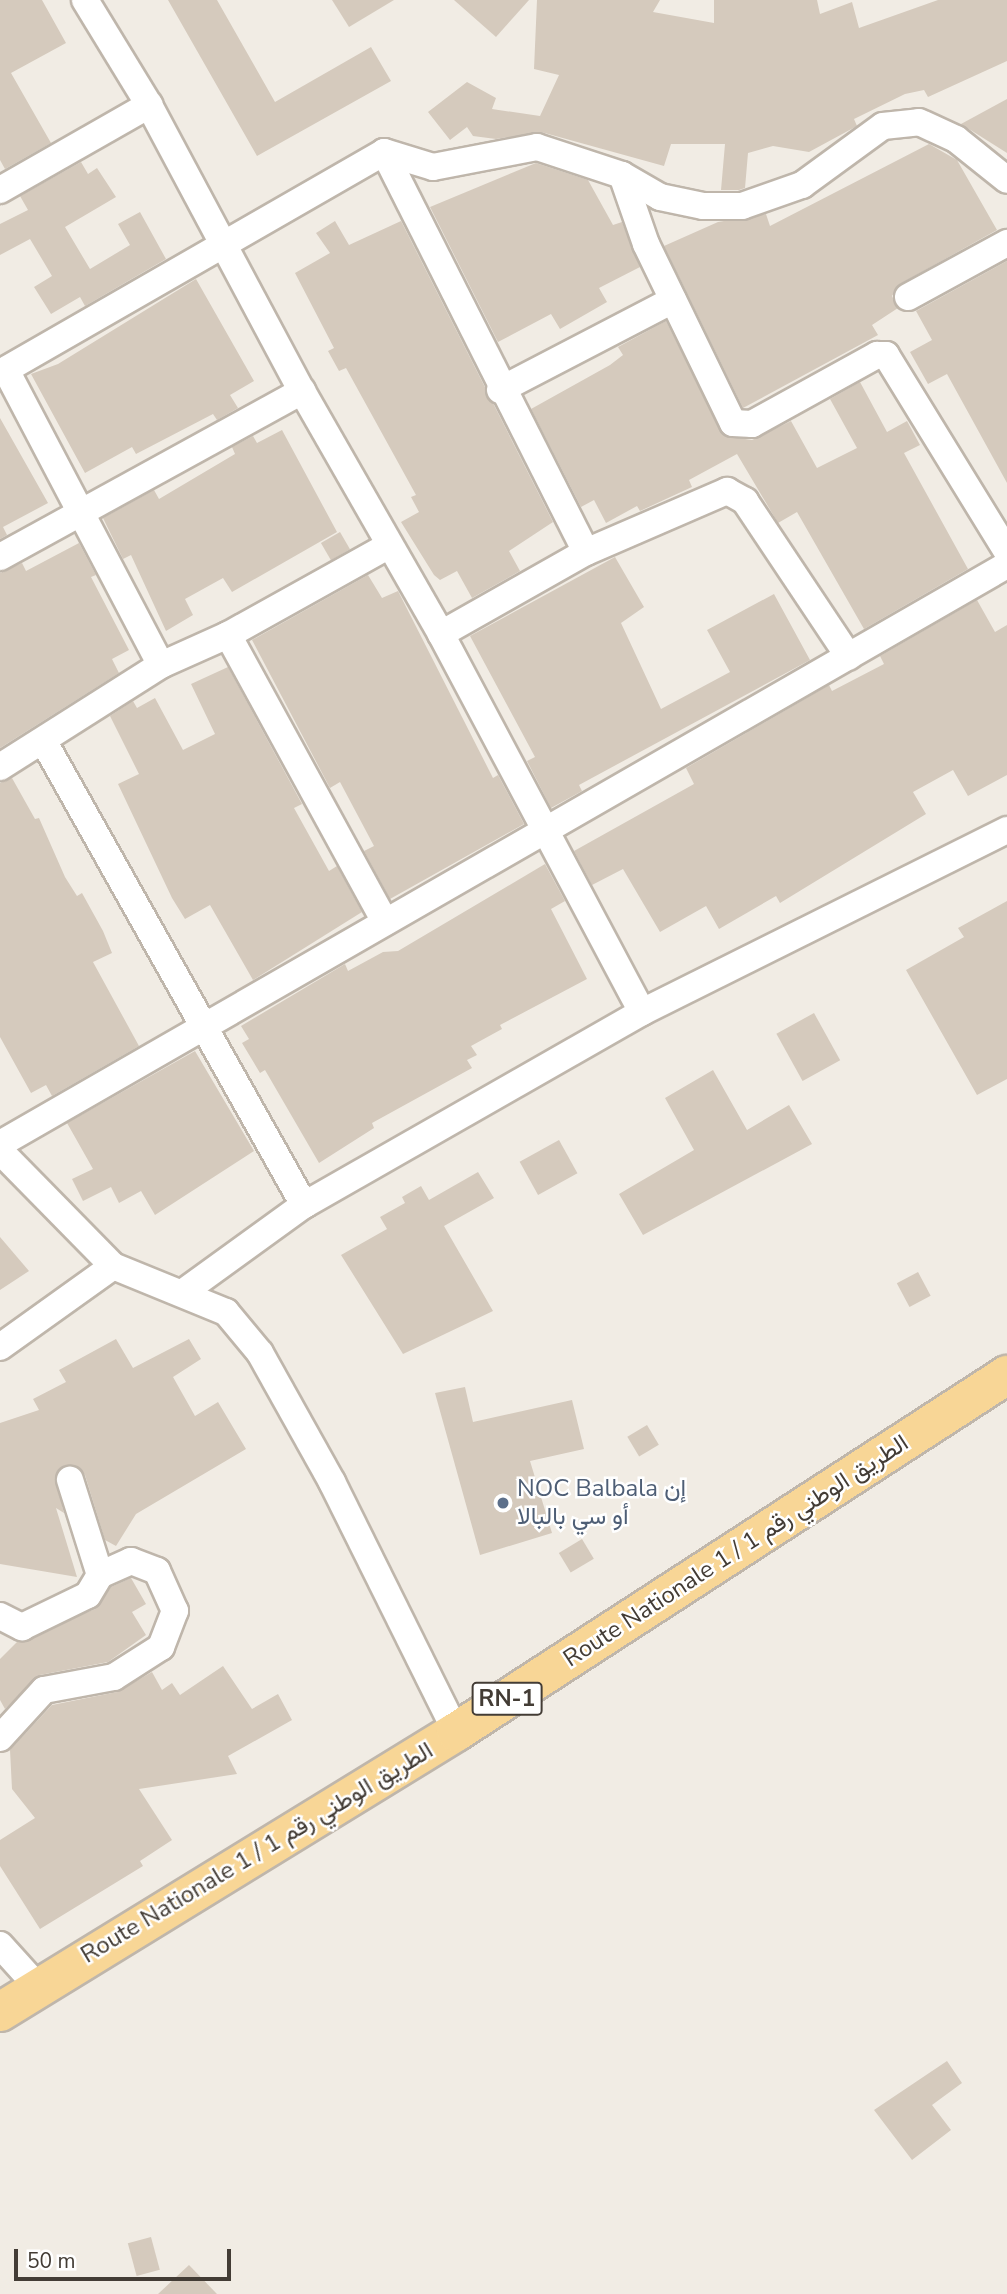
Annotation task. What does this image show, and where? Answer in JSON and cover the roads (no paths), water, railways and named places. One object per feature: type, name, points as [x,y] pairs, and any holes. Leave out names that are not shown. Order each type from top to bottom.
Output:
[{"type":"main road","name":"Route Nationale 1 / الطريق الوطني رقم 1","points":[[0,2012],[456,1732],[1007,1376]]},
{"type":"street","points":[[85,0],[149,104],[302,391],[388,546],[441,634],[642,1012]]},
{"type":"street","points":[[0,190],[149,104]]},
{"type":"street","points":[[161,665],[82,513],[3,371],[222,244],[384,152],[433,167],[537,147],[622,175],[660,197],[703,206],[741,206],[802,185],[884,126],[919,122],[956,139],[1007,180]]},
{"type":"street","points":[[384,152],[500,390],[586,552]]},
{"type":"street","points":[[622,175],[673,300],[733,423],[752,424],[877,355],[886,355],[1007,552]]},
{"type":"street","points":[[908,297],[1007,243]]},
{"type":"street","points":[[500,390],[673,300]]},
{"type":"street","points":[[0,557],[302,391]]},
{"type":"street","points":[[441,634],[586,552],[727,491],[745,501],[849,657]]},
{"type":"street","points":[[0,767],[44,742],[161,665],[229,635],[388,546]]},
{"type":"street","points":[[0,1144],[204,1024],[545,832],[1007,565]]},
{"type":"street","points":[[229,635],[386,922]]},
{"type":"street","points":[[44,742],[304,1205]]},
{"type":"street","points":[[185,1291],[304,1205],[642,1012],[1007,830]]},
{"type":"street","points":[[0,1151],[113,1266],[185,1291],[226,1312],[260,1353],[332,1482],[456,1732]]},
{"type":"street","points":[[0,1347],[113,1266]]},
{"type":"street","points":[[71,1480],[100,1575]]},
{"type":"street","points":[[0,1616],[22,1627],[88,1595],[100,1575],[131,1561],[157,1571],[175,1611],[161,1647],[114,1677],[44,1690],[0,1738]]},
{"type":"street","points":[[0,1945],[38,1987]]},
{"type":"place","name":"NOC Balbala إن أو سي بالبالا","points":[[503,1503]]}]
